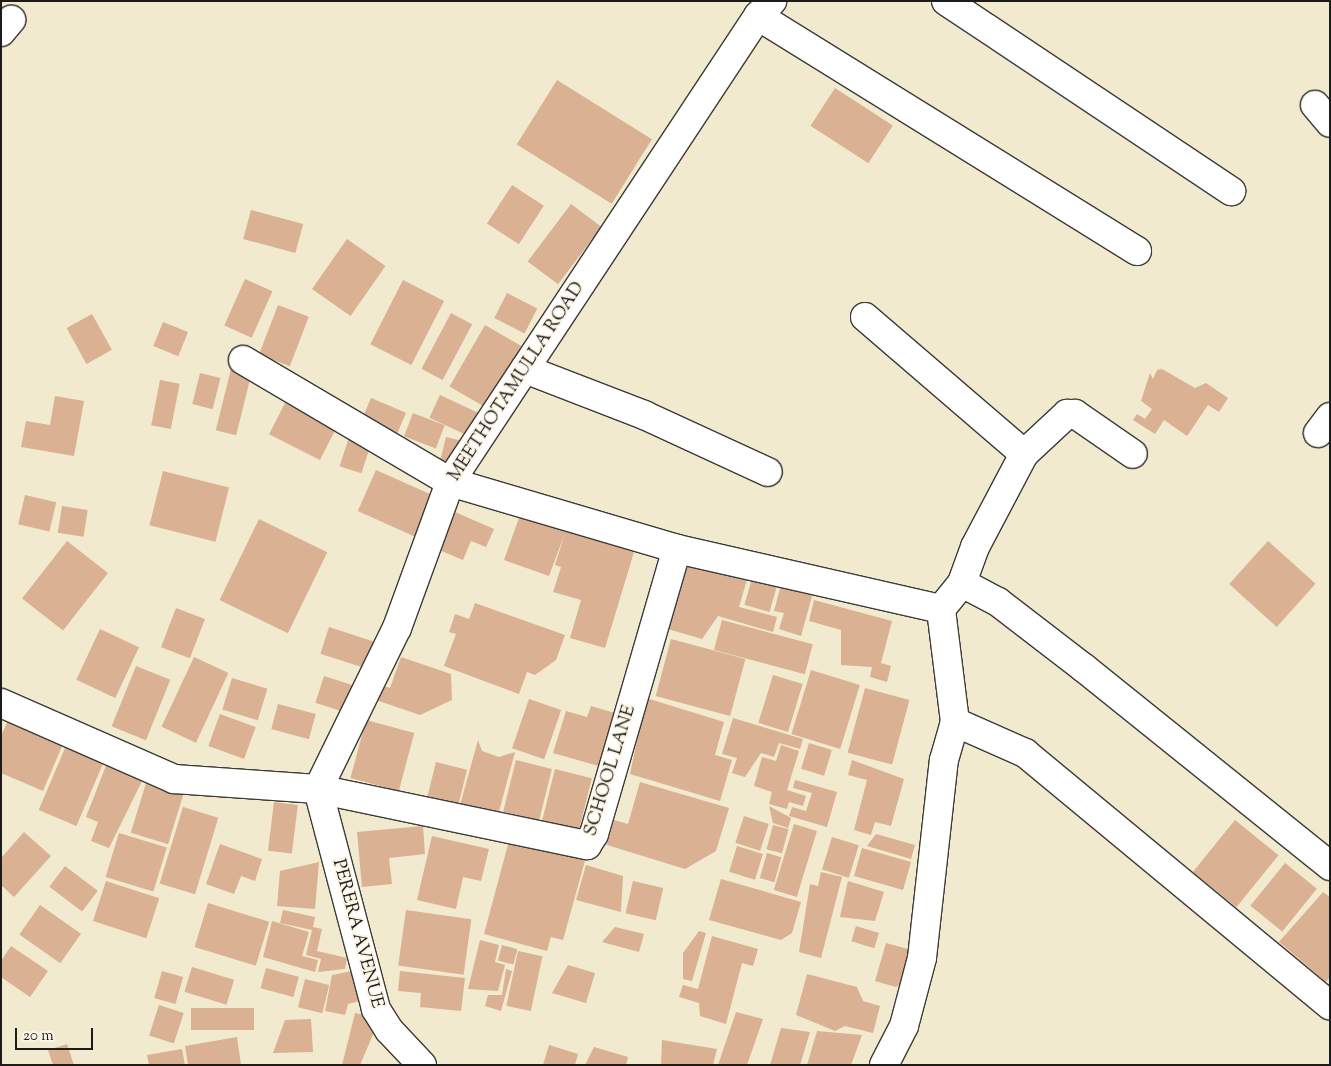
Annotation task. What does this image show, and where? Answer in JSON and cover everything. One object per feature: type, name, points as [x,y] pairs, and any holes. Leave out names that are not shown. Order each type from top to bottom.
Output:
[{"type":"street","points":[[946,1],[1231,191]]},
{"type":"street","points":[[765,8],[1137,251]]},
{"type":"street","name":"MEETHOTAMULLA ROAD","points":[[318,789],[397,628],[450,482],[765,8]]},
{"type":"street","points":[[865,317],[1024,454]]},
{"type":"street","points":[[243,360],[450,482],[677,549],[941,609]]},
{"type":"street","points":[[525,369],[644,415],[768,472]]},
{"type":"street","points":[[884,1065],[904,1026],[922,958],[944,760],[955,722],[941,609],[962,583],[975,547],[1024,454],[1067,414],[1074,414],[1133,454]]},
{"type":"street","name":"SCHOOL LANE","points":[[318,789],[587,844],[594,834],[677,549]]},
{"type":"street","points":[[962,583],[998,602],[1084,668],[1330,866]]},
{"type":"street","points":[[1,703],[174,779],[318,789]]},
{"type":"street","points":[[955,722],[1025,753],[1330,1005]]},
{"type":"street","name":"PERERA AVENUE","points":[[318,789],[376,1010],[389,1030],[422,1065]]},
{"type":"building","points":[[557,80],[652,139],[612,204],[517,144]]},
{"type":"building","points":[[835,88],[893,126],[868,163],[810,126]]},
{"type":"building","points":[[512,185],[544,206],[519,244],[487,224]]},
{"type":"building","points":[[571,204],[601,227],[558,284],[528,262]]},
{"type":"building","points":[[251,210],[303,224],[295,253],[243,239]]},
{"type":"building","points":[[347,239],[386,266],[351,316],[312,289]]},
{"type":"building","points":[[245,279],[272,291],[252,338],[224,326]]},
{"type":"building","points":[[403,280],[444,301],[411,365],[370,344]]},
{"type":"building","points":[[507,293],[537,308],[525,333],[494,318]]},
{"type":"building","points":[[278,305],[309,317],[290,366],[259,354]]},
{"type":"building","points":[[451,313],[472,324],[443,380],[421,369]]},
{"type":"building","points":[[92,314],[112,350],[87,364],[67,328]]},
{"type":"building","points":[[163,322],[188,332],[178,356],[153,346]]},
{"type":"building","points":[[485,325],[521,346],[486,407],[450,386]]},
{"type":"building","points":[[231,369],[251,374],[236,435],[216,430]]},
{"type":"building","points":[[1162,369],[1195,388],[1206,383],[1228,398],[1219,412],[1208,405],[1187,436],[1164,420],[1155,434],[1133,420],[1137,414],[1145,419],[1152,409],[1141,401],[1150,373],[1153,379],[1157,370]]},
{"type":"building","points":[[200,373],[220,378],[213,409],[192,404]]},
{"type":"building","points":[[160,380],[180,384],[171,429],[151,425]]},
{"type":"building","points":[[440,395],[478,413],[467,435],[429,418]]},
{"type":"building","points":[[55,396],[84,401],[74,456],[21,447],[26,421],[50,425]]},
{"type":"building","points":[[371,398],[406,413],[397,434],[362,419]]},
{"type":"building","points":[[285,403],[336,429],[320,460],[269,434]]},
{"type":"building","points":[[413,413],[445,425],[436,449],[404,436]]},
{"type":"building","points":[[351,431],[373,438],[361,473],[340,466]]},
{"type":"building","points":[[446,437],[462,441],[455,465],[440,461]]},
{"type":"building","points":[[376,470],[434,496],[416,537],[358,511]]},
{"type":"building","points":[[163,471],[229,487],[215,542],[149,525]]},
{"type":"building","points":[[25,495],[56,502],[49,531],[18,524]]},
{"type":"building","points":[[62,506],[88,510],[83,537],[58,533]]},
{"type":"building","points":[[455,512],[494,529],[486,547],[471,541],[463,560],[439,550]]},
{"type":"building","points":[[520,515],[634,552],[605,648],[570,638],[581,600],[553,592],[561,567],[555,565],[565,533],[549,576],[504,560]]},
{"type":"building","points":[[259,519],[327,552],[288,633],[220,600]]},
{"type":"building","points":[[67,541],[108,573],[63,631],[22,599]]},
{"type":"building","points":[[1268,541],[1316,584],[1277,627],[1229,584]]},
{"type":"building","points":[[680,557],[748,576],[739,607],[777,617],[773,632],[718,616],[702,639],[661,627]]},
{"type":"building","points":[[753,575],[778,582],[769,612],[744,605]]},
{"type":"building","points":[[782,581],[814,589],[801,636],[779,629],[784,613],[774,611]]},
{"type":"building","points":[[814,600],[892,621],[881,663],[891,666],[887,682],[870,677],[872,667],[841,665],[841,630],[809,621]]},
{"type":"building","points":[[475,603],[565,635],[556,660],[535,675],[527,672],[519,694],[444,666],[456,634],[449,632],[455,614],[469,619]]},
{"type":"building","points":[[176,608],[205,619],[190,658],[161,647]]},
{"type":"building","points":[[722,620],[813,644],[805,674],[714,650]]},
{"type":"building","points":[[329,627],[380,644],[372,670],[320,654]]},
{"type":"building","points":[[100,629],[139,647],[115,698],[76,680]]},
{"type":"building","points":[[671,639],[745,659],[730,716],[656,696]]},
{"type":"building","points":[[194,657],[228,673],[196,743],[161,727]]},
{"type":"building","points":[[401,657],[451,674],[452,700],[420,715],[376,700],[381,685],[390,688]]},
{"type":"building","points":[[136,666],[170,680],[146,740],[112,726]]},
{"type":"building","points":[[811,670],[860,685],[840,749],[791,734]]},
{"type":"building","points":[[773,675],[803,684],[788,732],[758,723]]},
{"type":"building","points":[[324,676],[357,687],[349,713],[315,703]]},
{"type":"building","points":[[232,678],[267,689],[258,720],[222,710]]},
{"type":"building","points":[[865,688],[909,700],[892,765],[848,753]]},
{"type":"building","points":[[646,698],[724,722],[715,755],[732,760],[720,801],[630,774]]},
{"type":"building","points":[[529,699],[561,710],[544,759],[512,748]]},
{"type":"building","points":[[278,704],[316,714],[309,739],[271,729]]},
{"type":"building","points":[[591,706],[618,714],[602,767],[553,753],[566,711],[587,717]]},
{"type":"building","points":[[220,714],[256,727],[244,759],[208,746]]},
{"type":"building","points":[[10,716],[65,739],[43,791],[1,773],[1,736]]},
{"type":"building","points":[[733,718],[803,739],[800,749],[779,743],[774,757],[761,753],[745,777],[732,773],[737,758],[722,754]]},
{"type":"building","points":[[366,720],[414,733],[399,791],[350,778]]},
{"type":"building","points":[[478,740],[482,751],[499,757],[515,752],[497,819],[459,809]]},
{"type":"building","points":[[68,741],[106,757],[76,826],[39,810]]},
{"type":"building","points":[[809,743],[832,750],[824,776],[801,769]]},
{"type":"building","points":[[781,745],[799,751],[787,790],[806,796],[803,806],[789,802],[787,809],[769,804],[772,792],[754,786],[762,757],[776,761]]},
{"type":"building","points":[[109,758],[146,773],[109,848],[91,841],[98,822],[86,817]]},
{"type":"building","points":[[516,760],[552,769],[539,820],[503,811]]},
{"type":"building","points":[[852,760],[904,779],[891,826],[875,822],[871,835],[854,830],[867,780],[848,775]]},
{"type":"building","points":[[436,762],[467,770],[458,805],[427,797]]},
{"type":"building","points":[[555,769],[592,778],[579,830],[542,820]]},
{"type":"building","points":[[795,780],[837,792],[827,827],[789,816],[792,807],[806,811],[812,793],[793,788]]},
{"type":"building","points":[[640,782],[729,808],[716,851],[685,869],[607,845],[614,820],[628,824]]},
{"type":"building","points":[[146,783],[183,794],[168,844],[131,833]]},
{"type":"building","points":[[274,802],[298,805],[292,854],[268,851]]},
{"type":"building","points":[[769,806],[791,818],[788,828],[773,823]]},
{"type":"building","points":[[183,807],[218,818],[195,894],[160,884]]},
{"type":"building","points":[[744,816],[769,824],[760,851],[735,843]]},
{"type":"building","points":[[1235,820],[1279,855],[1236,907],[1193,872]]},
{"type":"building","points":[[794,824],[817,831],[797,897],[774,890]]},
{"type":"building","points":[[773,825],[788,829],[782,853],[767,849]]},
{"type":"building","points":[[423,826],[425,854],[389,858],[392,884],[362,887],[357,832]]},
{"type":"building","points":[[24,832],[51,856],[14,897],[1,885],[1,858]]},
{"type":"building","points":[[119,833],[167,848],[153,892],[106,877]]},
{"type":"building","points":[[876,834],[915,845],[911,859],[867,846]]},
{"type":"building","points":[[432,836],[489,849],[481,881],[463,877],[456,909],[417,900]]},
{"type":"building","points":[[510,837],[586,857],[563,940],[551,937],[547,951],[484,934]]},
{"type":"building","points":[[832,837],[859,845],[849,878],[822,870]]},
{"type":"building","points":[[220,844],[262,859],[255,881],[241,876],[234,894],[206,884]]},
{"type":"building","points":[[737,846],[763,854],[755,880],[729,872]]},
{"type":"building","points":[[862,848],[911,862],[903,890],[854,876]]},
{"type":"building","points":[[767,853],[781,857],[774,882],[760,878]]},
{"type":"building","points":[[319,862],[315,909],[277,906],[280,871]]},
{"type":"building","points":[[1285,863],[1317,889],[1282,932],[1250,906]]},
{"type":"building","points":[[586,865],[623,876],[621,912],[576,900]]},
{"type":"building","points":[[65,866],[98,891],[82,911],[49,887]]},
{"type":"building","points":[[821,872],[842,877],[821,958],[799,952],[810,884],[818,886]]},
{"type":"building","points":[[721,879],[801,902],[792,933],[781,940],[709,920]]},
{"type":"building","points":[[106,881],[159,898],[146,938],[93,921]]},
{"type":"building","points":[[633,881],[663,888],[656,920],[626,913]]},
{"type":"building","points":[[848,881],[884,892],[875,921],[840,917]]},
{"type":"building","points":[[1323,892],[1330,897],[1330,977],[1326,982],[1279,942]]},
{"type":"building","points":[[208,903],[269,922],[256,966],[195,947]]},
{"type":"building","points":[[40,905],[81,934],[60,963],[19,934]]},
{"type":"building","points":[[283,910],[315,917],[313,927],[322,929],[317,951],[347,958],[345,969],[318,972],[321,959],[306,955],[312,930],[280,923]]},
{"type":"building","points":[[406,910],[471,919],[464,975],[398,965]]},
{"type":"building","points":[[272,921],[309,932],[302,956],[318,960],[315,972],[263,957]]},
{"type":"building","points":[[856,926],[879,933],[874,948],[851,941]]},
{"type":"building","points":[[615,927],[644,934],[639,952],[602,942]]},
{"type":"building","points":[[699,931],[706,933],[692,981],[683,979],[683,953]]},
{"type":"building","points":[[712,936],[758,949],[753,966],[742,963],[726,1024],[700,1016],[699,1003],[679,997],[683,985],[698,989]]},
{"type":"building","points":[[480,940],[499,945],[495,962],[505,965],[498,991],[468,989]]},
{"type":"building","points":[[886,943],[919,952],[912,977],[896,987],[875,981]]},
{"type":"building","points":[[502,945],[517,949],[513,965],[498,960]]},
{"type":"building","points":[[11,946],[48,971],[30,997],[1,977],[1,961]]},
{"type":"building","points":[[518,951],[542,956],[531,1011],[506,1006]]},
{"type":"building","points":[[568,965],[595,973],[586,1003],[552,993]]},
{"type":"building","points":[[192,967],[234,980],[226,1005],[184,992]]},
{"type":"building","points":[[266,968],[299,977],[293,997],[261,988]]},
{"type":"building","points":[[506,969],[512,971],[501,1011],[485,1006],[488,995],[502,995]]},
{"type":"building","points":[[357,970],[363,1000],[348,1004],[345,1015],[325,1011],[332,975]]},
{"type":"building","points":[[162,971],[183,977],[175,1004],[154,998]]},
{"type":"building","points":[[400,971],[465,978],[461,1011],[420,1007],[421,993],[398,991]]},
{"type":"building","points":[[807,974],[857,987],[863,1001],[880,1006],[873,1033],[845,1026],[835,1031],[796,1015]]},
{"type":"building","points":[[305,979],[329,985],[322,1013],[298,1007]]},
{"type":"building","points":[[159,1005],[184,1013],[174,1043],[149,1035]]},
{"type":"building","points":[[191,1008],[254,1008],[254,1030],[191,1030]]},
{"type":"building","points":[[736,1012],[763,1019],[747,1065],[718,1065]]},
{"type":"building","points":[[355,1013],[380,1018],[360,1065],[342,1065]]},
{"type":"building","points":[[311,1019],[313,1052],[273,1053],[285,1020]]},
{"type":"building","points":[[781,1028],[810,1032],[800,1065],[770,1065]]},
{"type":"building","points":[[817,1031],[862,1035],[851,1065],[807,1065]]},
{"type":"building","points":[[237,1037],[241,1065],[188,1065],[185,1046]]},
{"type":"building","points":[[662,1040],[717,1049],[713,1065],[661,1065]]},
{"type":"building","points":[[67,1044],[74,1065],[53,1065],[48,1050]]},
{"type":"building","points":[[549,1045],[578,1054],[575,1065],[543,1065]]},
{"type":"building","points":[[594,1047],[628,1057],[626,1065],[585,1065]]},
{"type":"building","points":[[182,1049],[185,1065],[149,1065],[147,1055]]}]
